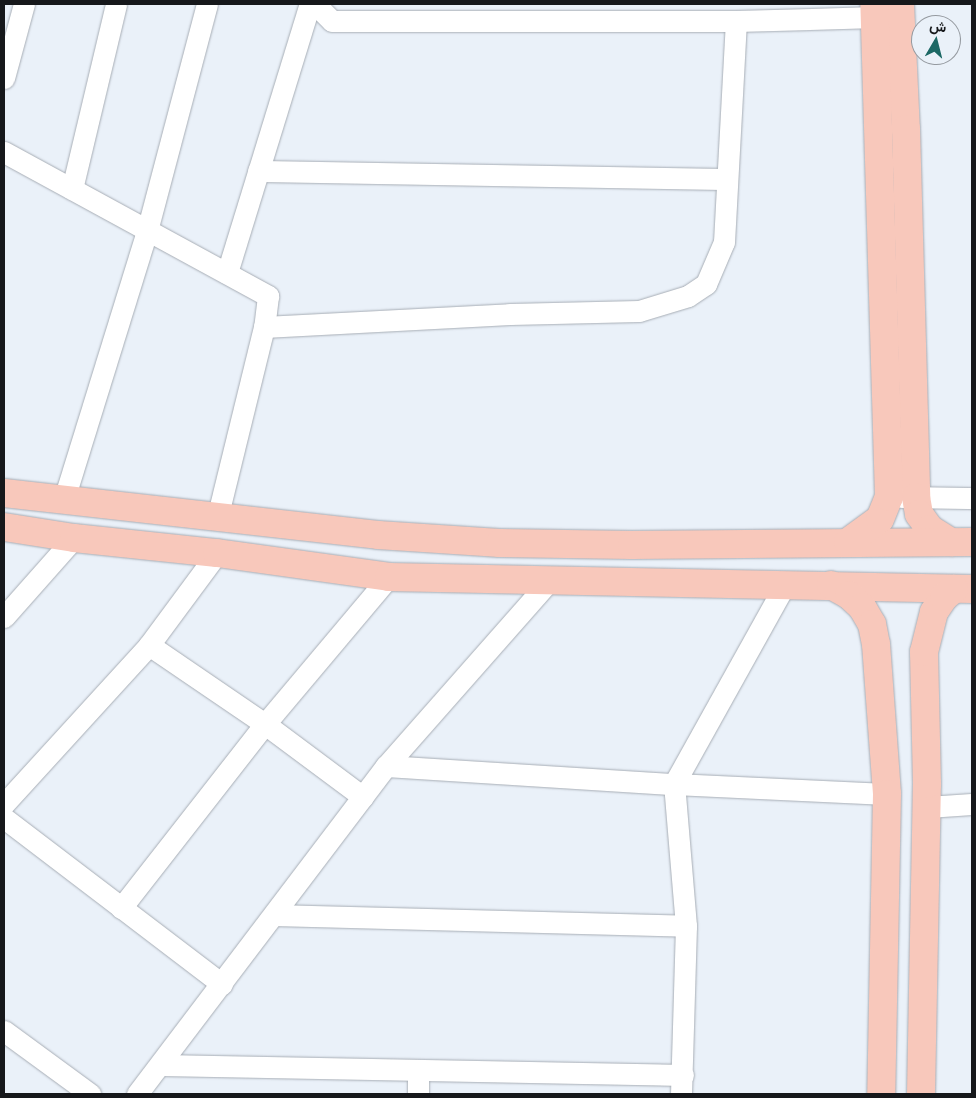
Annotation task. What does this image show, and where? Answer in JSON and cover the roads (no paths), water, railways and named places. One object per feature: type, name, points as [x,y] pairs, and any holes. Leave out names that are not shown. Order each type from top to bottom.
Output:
[{"type":"main road","points":[[900,4],[906,130],[916,498],[919,514],[930,529],[962,542]]},
{"type":"main road","points":[[848,542],[880,519],[889,497],[875,10]]},
{"type":"main road","points":[[4,493],[378,535],[500,543],[632,545],[962,542]]},
{"type":"main road","points":[[4,528],[74,538],[217,553],[389,577],[963,589]]},
{"type":"main road","points":[[767,544],[755,552],[752,564],[756,581],[777,586]]},
{"type":"main road","points":[[831,586],[849,595],[862,607],[872,624],[876,644],[887,794],[881,1094]]},
{"type":"main road","points":[[921,1094],[927,807],[924,652],[927,631],[934,612],[944,597],[963,589]]},
{"type":"street","points":[[4,78],[24,4]]},
{"type":"street","points":[[72,189],[116,4]]},
{"type":"street","points":[[64,499],[147,230],[208,4]]},
{"type":"street","points":[[227,273],[310,4]]},
{"type":"street","points":[[315,4],[332,21],[348,13],[564,12],[727,15],[875,10]]},
{"type":"street","points":[[264,326],[510,314],[638,311],[688,296],[706,284],[724,242],[727,179],[727,15]]},
{"type":"street","points":[[4,152],[268,296],[264,326],[217,518]]},
{"type":"street","points":[[258,171],[727,179]]},
{"type":"street","points":[[889,497],[972,498]]},
{"type":"street","points":[[4,617],[74,538]]},
{"type":"street","points":[[4,804],[149,645],[217,553]]},
{"type":"street","points":[[121,908],[265,724],[389,577]]},
{"type":"street","points":[[137,1094],[386,766],[548,581]]},
{"type":"street","points":[[160,1065],[418,1070],[682,1084],[686,926],[674,784],[777,586]]},
{"type":"street","points":[[149,645],[265,724],[362,797]]},
{"type":"street","points":[[386,766],[674,784],[887,794]]},
{"type":"street","points":[[927,807],[972,804]]},
{"type":"street","points":[[4,818],[222,984]]},
{"type":"street","points":[[274,915],[686,926]]},
{"type":"street","points":[[4,1031],[90,1094]]},
{"type":"street","points":[[418,1070],[418,1094]]}]
